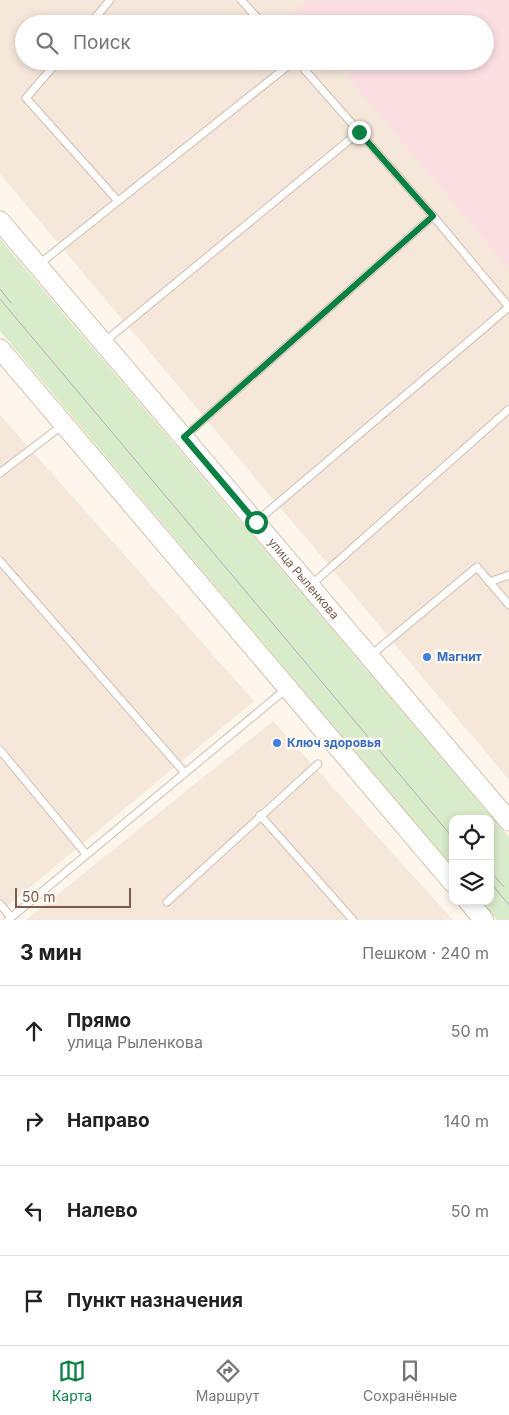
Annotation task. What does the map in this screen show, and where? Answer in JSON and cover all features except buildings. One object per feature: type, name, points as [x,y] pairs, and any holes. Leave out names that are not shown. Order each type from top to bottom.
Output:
[{"type":"main road","name":"улица Рыленкова","points":[[0,221],[509,821]]},
{"type":"main road","points":[[0,349],[449,878]]},
{"type":"main road","points":[[471,905],[484,920]]},
{"type":"lane","points":[[98,15],[110,0]]},
{"type":"lane","points":[[241,0],[255,15]]},
{"type":"lane","points":[[50,70],[26,98],[118,201]]},
{"type":"lane","points":[[38,266],[284,70]]},
{"type":"lane","points":[[256,522],[508,307],[433,216],[303,70]]},
{"type":"lane","points":[[103,342],[359,132]]},
{"type":"lane","points":[[184,437],[433,216]]},
{"type":"lane","points":[[310,586],[509,409]]},
{"type":"lane","points":[[0,473],[64,424]]},
{"type":"lane","points":[[0,561],[184,772]]},
{"type":"lane","points":[[370,656],[477,567],[509,605]]},
{"type":"lane","points":[[489,582],[509,576]]},
{"type":"lane","points":[[0,904],[9,919],[287,688]]},
{"type":"lane","points":[[0,750],[86,854]]},
{"type":"lane","points":[[167,902],[318,764]]},
{"type":"lane","points":[[260,815],[353,920]]},
{"type":"shaded area","points":[[0,0],[509,0],[509,780],[0,174]]},
{"type":"shaded area","points":[[309,0],[509,0],[509,268],[342,70],[494,70],[494,15],[295,15],[293,13]]},
{"type":"shaded area","points":[[0,415],[254,701],[0,912]]},
{"type":"shaded area","points":[[273,721],[453,920],[26,920]]},
{"type":"green space","points":[[0,239],[490,815],[449,815],[449,863],[0,331]]},
{"type":"green space","points":[[494,819],[509,837],[509,920],[497,920],[484,905],[494,905]]},
{"type":"tram line","points":[[0,289],[11,303]]},
{"type":"tram line","points":[[0,299],[449,833]]},
{"type":"tram line","points":[[494,876],[504,887]]},
{"type":"tram line","points":[[494,887],[509,905]]},
{"type":"place","name":"Магнит","points":[[427,657]]},
{"type":"place","name":"Ключ здоровья","points":[[277,743]]},
{"type":"route","points":[[256,522],[184,437],[433,216],[359,132]]}]
